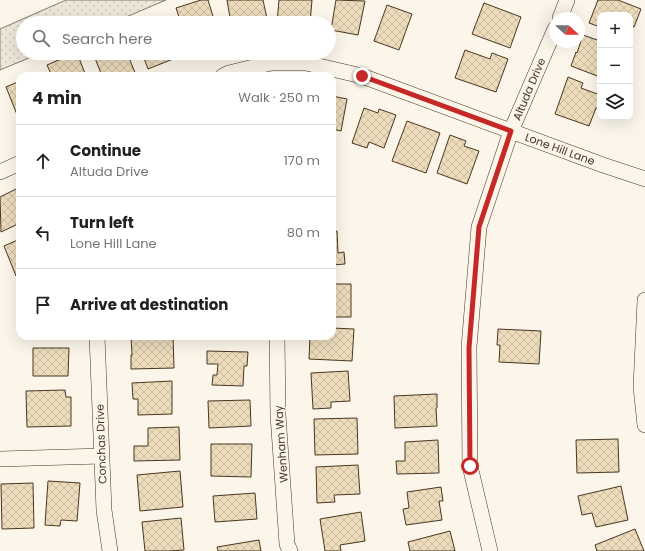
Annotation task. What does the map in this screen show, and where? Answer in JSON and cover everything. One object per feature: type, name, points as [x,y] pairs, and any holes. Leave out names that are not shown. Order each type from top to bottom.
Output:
[{"type":"street","points":[[563,12],[568,0]]},
{"type":"street","name":"Altuda Drive","points":[[490,551],[470,466],[469,348],[479,227],[511,131],[549,43]]},
{"type":"street","name":"Lone Hill Lane","points":[[234,72],[271,64],[306,63],[362,76],[603,165],[645,179]]},
{"type":"street","points":[[0,172],[16,165]]},
{"type":"street","points":[[645,300],[643,387],[645,425]]},
{"type":"street","name":"Conchas Drive","points":[[97,340],[104,510],[110,551]]},
{"type":"street","name":"Wenham Way","points":[[277,340],[278,415],[287,544],[290,551]]},
{"type":"street","points":[[0,459],[102,456]]},
{"type":"shaded area","points":[[66,0],[166,0],[128,16],[30,16]]},
{"type":"shaded area","points":[[16,22],[16,60],[24,60],[0,70],[0,29]]},
{"type":"building","points":[[201,0],[208,0],[213,16],[179,16],[176,8]]},
{"type":"building","points":[[227,0],[263,0],[266,16],[230,16]]},
{"type":"building","points":[[279,0],[312,0],[311,16],[278,16]]},
{"type":"building","points":[[336,0],[365,1],[358,35],[336,31],[336,16],[333,16]]},
{"type":"building","points":[[598,0],[618,0],[641,9],[634,27],[633,12],[597,12],[597,26],[589,23]]},
{"type":"building","points":[[484,3],[521,17],[510,48],[472,34]]},
{"type":"building","points":[[387,5],[412,14],[399,50],[374,41]]},
{"type":"building","points":[[585,36],[597,40],[597,76],[571,66],[576,52],[577,53],[579,48],[585,48]]},
{"type":"building","points":[[465,50],[490,59],[492,53],[508,59],[496,92],[455,78]]},
{"type":"building","points":[[59,60],[80,60],[84,72],[50,72],[47,65]]},
{"type":"building","points":[[96,60],[130,60],[135,72],[100,72]]},
{"type":"building","points":[[145,60],[170,60],[148,69]]},
{"type":"building","points":[[568,77],[583,83],[581,88],[597,94],[597,108],[589,126],[555,114]]},
{"type":"building","points":[[16,83],[16,112],[6,87]]},
{"type":"building","points":[[336,97],[347,99],[341,131],[336,130]]},
{"type":"building","points":[[364,108],[378,113],[379,109],[396,115],[384,148],[369,142],[367,148],[352,143]]},
{"type":"building","points":[[407,121],[440,133],[426,173],[392,161]]},
{"type":"building","points":[[450,135],[466,141],[464,146],[479,151],[467,184],[437,173]]},
{"type":"building","points":[[16,189],[16,225],[1,232],[0,197]]},
{"type":"building","points":[[336,231],[338,253],[344,252],[345,264],[336,265]]},
{"type":"building","points":[[16,241],[16,276],[4,246]]},
{"type":"building","points":[[336,284],[351,284],[351,317],[336,317]]},
{"type":"building","points":[[336,328],[354,329],[352,361],[309,359],[310,340],[336,340]]},
{"type":"building","points":[[498,329],[541,331],[539,364],[499,362],[500,345],[497,345]]},
{"type":"building","points":[[131,340],[173,340],[174,368],[131,369]]},
{"type":"building","points":[[33,348],[69,348],[68,376],[33,376]]},
{"type":"building","points":[[207,351],[248,352],[247,366],[244,366],[243,386],[212,385],[213,375],[217,375],[218,364],[207,364]]},
{"type":"building","points":[[348,371],[350,401],[331,402],[331,408],[313,409],[311,373]]},
{"type":"building","points":[[172,381],[172,414],[138,415],[138,399],[133,399],[132,383]]},
{"type":"building","points":[[65,390],[66,397],[71,397],[71,426],[27,427],[26,391]]},
{"type":"building","points":[[437,394],[437,426],[395,428],[394,396]]},
{"type":"building","points":[[250,400],[251,426],[209,428],[208,401]]},
{"type":"building","points":[[357,418],[358,454],[315,455],[314,419]]},
{"type":"building","points":[[179,427],[180,460],[134,461],[134,446],[148,446],[148,428]]},
{"type":"building","points":[[618,439],[619,472],[577,473],[576,440]]},
{"type":"building","points":[[438,440],[439,473],[397,474],[396,461],[405,461],[405,442]]},
{"type":"building","points":[[211,444],[252,444],[251,477],[211,476]]},
{"type":"building","points":[[358,465],[360,494],[334,495],[335,502],[317,503],[316,467]]},
{"type":"building","points":[[180,471],[183,507],[140,511],[137,475]]},
{"type":"building","points":[[48,481],[80,483],[77,521],[61,520],[60,526],[45,525]]},
{"type":"building","points":[[33,483],[34,528],[2,529],[1,484]]},
{"type":"building","points":[[621,486],[628,520],[596,527],[592,513],[582,515],[578,496]]},
{"type":"building","points":[[441,487],[443,501],[439,501],[442,520],[406,525],[403,509],[409,508],[407,492]]},
{"type":"building","points":[[255,493],[257,519],[215,522],[213,496]]},
{"type":"building","points":[[361,512],[365,541],[340,545],[341,551],[325,551],[320,519]]},
{"type":"building","points":[[181,518],[184,550],[145,551],[142,522]]},
{"type":"building","points":[[635,529],[644,551],[597,551],[595,545]]},
{"type":"building","points":[[450,531],[455,551],[410,551],[408,542]]},
{"type":"building","points":[[259,540],[261,551],[218,551],[217,547]]},
{"type":"route","points":[[362,76],[511,131],[479,227],[469,348],[470,466]]}]
